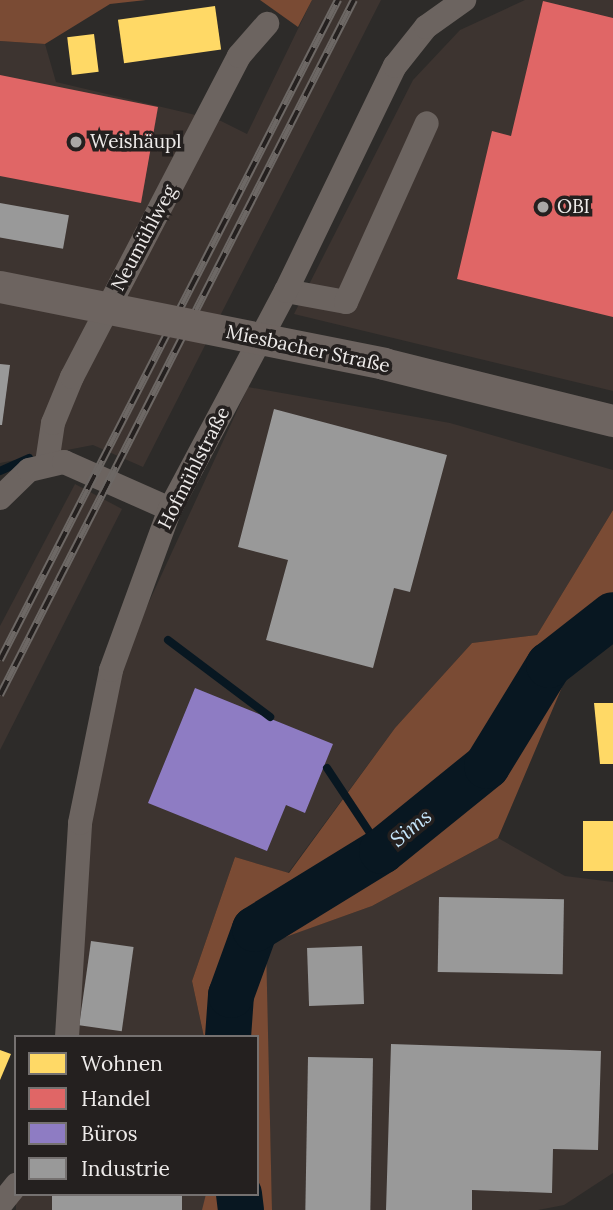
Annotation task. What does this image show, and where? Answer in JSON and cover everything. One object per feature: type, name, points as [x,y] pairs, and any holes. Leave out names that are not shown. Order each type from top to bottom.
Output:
[{"type":"main road","name":"Miesbacher Straße","points":[[0,287],[384,364],[613,421]]},
{"type":"street","name":"Hofmühlstraße","points":[[66,1035],[83,811],[111,670],[170,509],[286,291],[395,66],[426,27],[464,0]]},
{"type":"street","name":"Neumühlweg","points":[[47,463],[52,423],[72,377],[239,56],[267,24]]},
{"type":"street","points":[[286,291],[346,302],[427,123]]},
{"type":"street","points":[[0,498],[29,470],[47,463],[85,470],[170,509]]},
{"type":"street","points":[[0,1205],[14,1188]]},
{"type":"shaded area","points":[[0,0],[146,0],[110,4],[45,44],[0,41]]},
{"type":"shaded area","points":[[260,0],[312,0],[298,27]]},
{"type":"shaded area","points":[[312,0],[381,0],[143,467],[93,445],[0,463],[0,41],[45,44],[56,82],[221,121],[247,134]]},
{"type":"shaded area","points":[[525,0],[613,0],[613,391],[294,314],[413,80],[460,30]]},
{"type":"shaded area","points":[[248,387],[450,423],[613,470],[613,510],[537,635],[472,643],[395,728],[288,873],[235,857],[192,981],[204,1035],[58,1035],[63,959],[119,667]]},
{"type":"shaded area","points":[[75,484],[122,509],[0,750],[0,626]]},
{"type":"shaded area","points":[[613,510],[613,597],[593,614],[498,838],[372,906],[266,944],[272,1210],[202,1210],[206,1196],[259,1196],[259,1035],[204,1035],[192,981],[235,857],[289,873],[395,728],[472,643],[537,635]]},
{"type":"shaded area","points":[[498,838],[565,876],[613,882],[613,1173],[564,1205],[538,1210],[272,1210],[265,944],[372,906]]},
{"type":"shaded area","points":[[16,1196],[206,1196],[206,1210],[16,1210]]},
{"type":"building: Wohnen","points":[[215,6],[221,50],[124,63],[118,20]]},
{"type":"building: Wohnen","points":[[94,34],[99,72],[72,75],[67,37]]},
{"type":"building: Wohnen","points":[[594,703],[613,703],[613,764],[600,764]]},
{"type":"building: Wohnen","points":[[583,821],[613,821],[613,871],[583,871]]},
{"type":"building: Wohnen","points":[[0,1050],[11,1054],[0,1080]]},
{"type":"building: Handel","name":"OBI","points":[[543,1],[613,18],[613,317],[457,279],[492,131],[511,136]]},
{"type":"building: Handel","name":"Weishäupl","points":[[0,75],[158,107],[141,203],[0,176]]},
{"type":"building: Büros","points":[[195,688],[333,744],[305,813],[286,805],[267,851],[148,803]]},
{"type":"building: Industrie","points":[[0,203],[69,215],[63,249],[0,238]]},
{"type":"building: Industrie","points":[[0,364],[10,365],[2,425],[0,425]]},
{"type":"building: Industrie","points":[[274,409],[447,455],[410,592],[394,588],[373,668],[266,640],[288,560],[238,547]]},
{"type":"building: Industrie","points":[[439,897],[564,899],[563,974],[438,972]]},
{"type":"building: Industrie","points":[[91,941],[134,947],[122,1031],[79,1025]]},
{"type":"building: Industrie","points":[[362,946],[364,1004],[309,1006],[307,948]]},
{"type":"building: Industrie","points":[[391,1044],[601,1051],[598,1150],[553,1149],[552,1193],[472,1190],[472,1210],[386,1210]]},
{"type":"building: Industrie","points":[[308,1057],[373,1058],[370,1210],[305,1210]]},
{"type":"building: Industrie","points":[[52,1196],[182,1196],[182,1210],[52,1210]]},
{"type":"waterway","points":[[0,471],[29,458]]},
{"type":"waterway","name":"Sims","points":[[228,1035],[231,995],[255,929],[382,851],[487,766],[549,665],[613,615]]},
{"type":"waterway","points":[[168,640],[270,717]]},
{"type":"waterway","points":[[327,768],[382,851]]},
{"type":"waterway","name":"Sims","points":[[239,1196],[241,1210]]},
{"type":"railway","points":[[0,660],[338,0]]},
{"type":"railway","points":[[0,695],[354,0]]},
{"type":"place","name":"Weishäupl","points":[[76,142]]},
{"type":"place","name":"OBI","points":[[543,207]]}]
